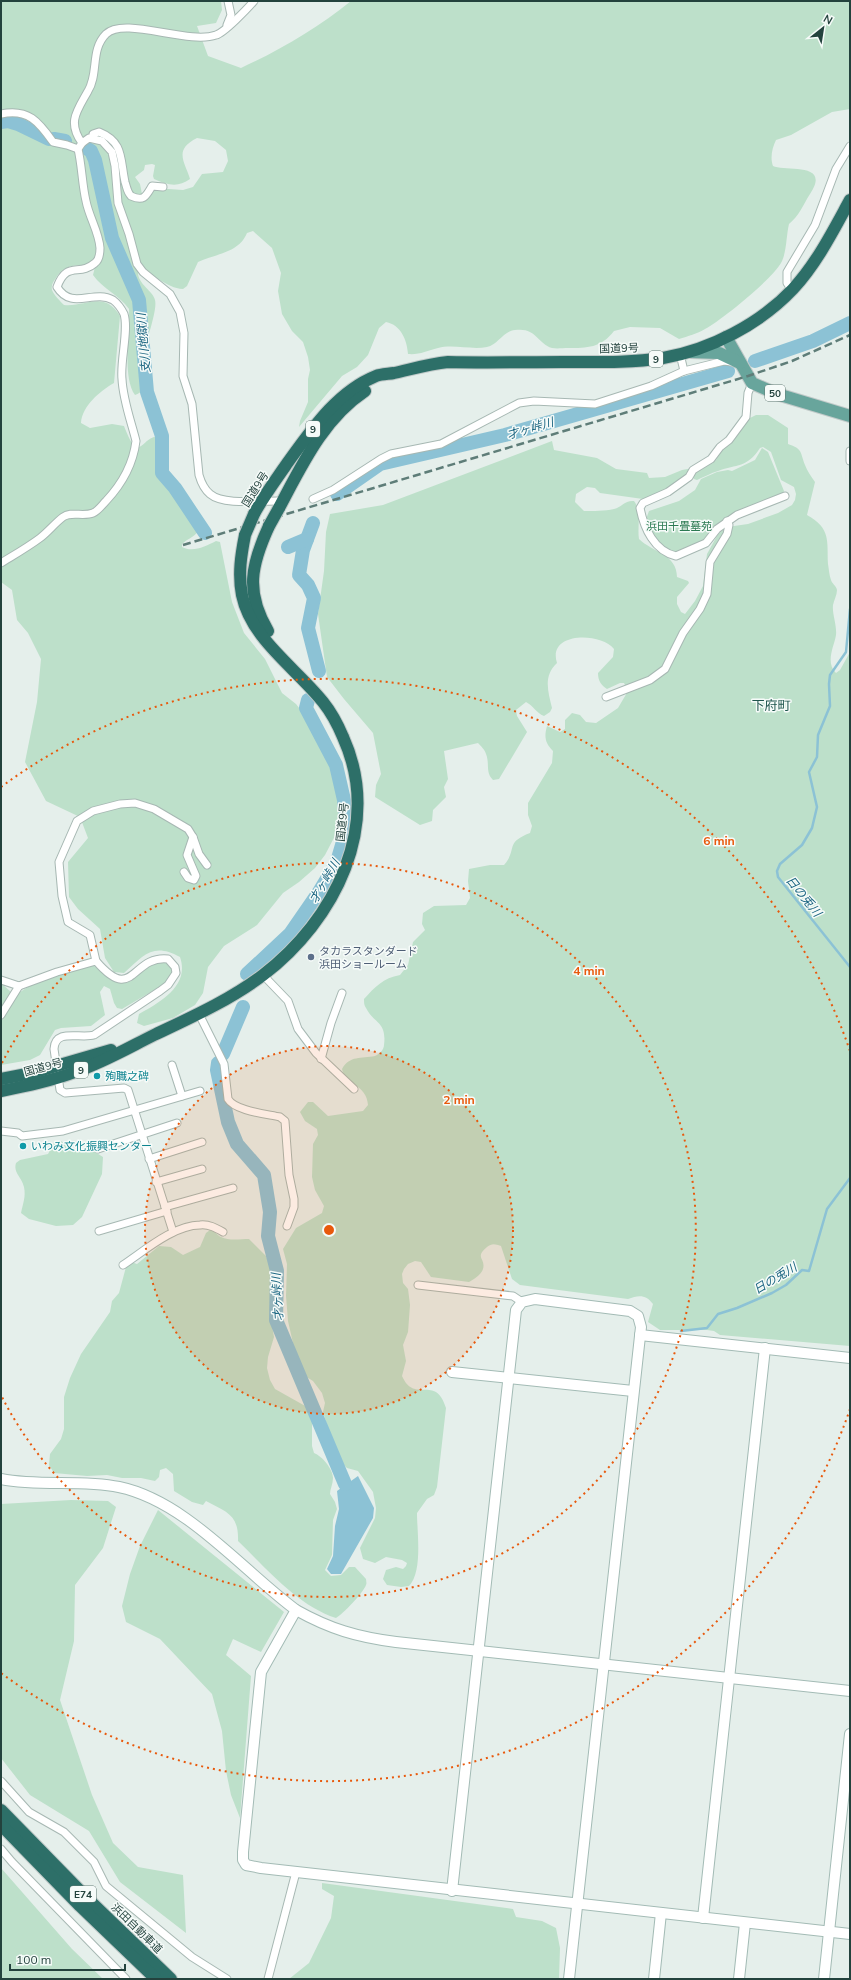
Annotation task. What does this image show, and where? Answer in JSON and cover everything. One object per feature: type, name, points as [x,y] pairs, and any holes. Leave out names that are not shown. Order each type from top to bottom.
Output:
[{"type":"highway","name":"国道9号","points":[[1,1079],[56,1072],[97,1063],[199,1014],[234,995],[263,975],[296,944],[318,918],[329,902],[347,867],[357,826],[358,806],[355,776],[343,737],[323,702],[262,634],[246,608],[242,596],[240,570],[245,535],[254,514],[262,500],[308,434],[327,412],[344,396],[365,381],[377,376],[424,365],[448,362],[632,361],[685,353],[726,337],[766,313],[792,290],[820,254],[850,200]]},
{"type":"highway","name":"国道9号","points":[[284,660],[259,616],[254,596],[254,564],[261,544],[315,441],[336,415],[359,395],[395,373]]},
{"type":"highway","name":"国道9号","points":[[1,1091],[56,1072]]},
{"type":"highway","name":"浜田自動車道","points":[[1,1810],[166,1978]]},
{"type":"highway","name":"浜田自動車道","points":[[1,1825],[68,1895],[166,1978]]},
{"type":"main road","name":"50","points":[[726,337],[752,383],[777,394],[850,416]]},
{"type":"main road","points":[[685,353],[719,353],[740,363]]},
{"type":"street","points":[[226,27],[231,15],[228,1]]},
{"type":"street","points":[[1,563],[40,538],[63,517],[69,514],[82,516],[92,514],[98,510],[117,489],[126,475],[135,452],[136,441],[122,379],[125,323],[124,314],[114,301],[107,298],[101,296],[69,299],[61,293],[57,287],[60,278],[66,272],[88,267],[97,262],[100,251],[99,243],[85,200],[80,146],[75,134],[74,118],[90,88],[99,43],[106,33],[114,29],[126,27],[181,36],[203,37],[217,35],[245,12],[254,1]]},
{"type":"street","points":[[1,114],[9,112],[24,114],[35,120],[52,142],[80,146],[89,138],[93,138],[102,141],[112,152],[115,166],[118,203],[129,234],[137,264],[143,272],[170,294],[180,312],[184,333],[182,365],[183,376],[192,404],[199,475],[202,483],[209,493],[222,499],[262,500],[281,504]]},
{"type":"street","points":[[93,138],[93,134],[99,132],[116,143],[121,157],[126,190],[131,196],[141,199],[147,196],[152,186],[163,187]]},
{"type":"street","points":[[792,290],[787,283],[787,272],[815,225],[836,169],[850,146]]},
{"type":"street","points":[[684,371],[685,353]]},
{"type":"street","points":[[313,499],[333,490],[380,459],[391,454],[441,444],[518,403],[534,401],[595,404],[651,386],[684,371],[724,361],[740,363]]},
{"type":"street","points":[[752,383],[748,393],[746,417],[729,440],[720,447],[711,459],[693,470],[689,478],[664,494],[643,503],[640,508],[642,519],[655,543],[660,549],[676,556],[706,542],[717,529],[737,515],[785,496]]},
{"type":"street","points":[[850,451],[850,460]]},
{"type":"street","points":[[606,697],[650,680],[665,669],[683,632],[700,609],[707,594],[710,562],[727,534],[729,525],[727,522]]},
{"type":"street","points":[[173,1232],[141,1135],[128,1090],[124,1088],[65,1093],[60,1090],[56,1072],[54,1044],[58,1038],[69,1035],[94,1035],[168,985],[176,973],[176,967],[168,959],[156,959],[146,963],[128,978],[122,980],[107,974],[96,961],[90,935],[68,922],[62,896],[59,862],[77,821],[102,808],[120,804],[139,803],[154,809],[183,825],[193,837],[199,854],[207,865]]},
{"type":"street","points":[[184,872],[188,878],[194,880],[196,876],[187,855],[193,837]]},
{"type":"street","points":[[1,1015],[19,986],[57,972],[96,961]]},
{"type":"street","points":[[263,975],[288,1001],[298,1029],[321,1058],[354,1089]]},
{"type":"street","points":[[1,980],[19,986]]},
{"type":"street","points":[[321,1058],[342,992]]},
{"type":"street","points":[[199,1014],[224,1064],[228,1099],[230,1103],[242,1108],[280,1117],[285,1121],[289,1175],[294,1199],[294,1207],[287,1226]]},
{"type":"street","points":[[172,1065],[182,1096]]},
{"type":"street","points":[[1,1131],[18,1133],[22,1136],[63,1132],[200,1091]]},
{"type":"street","points":[[98,1149],[178,1123]]},
{"type":"street","points":[[149,1159],[202,1142]]},
{"type":"street","points":[[156,1182],[202,1169]]},
{"type":"street","points":[[99,1231],[233,1188]]},
{"type":"street","points":[[123,1265],[173,1232],[200,1225],[211,1226],[223,1232]]},
{"type":"street","points":[[418,1285],[513,1296],[522,1302]]},
{"type":"street","points":[[452,1891],[515,1314],[522,1302],[535,1300],[630,1311],[638,1316],[641,1327],[569,1979]]},
{"type":"street","points":[[640,1335],[850,1358]]},
{"type":"street","points":[[702,1918],[730,1679],[765,1348]]},
{"type":"street","points":[[452,1372],[633,1391]]},
{"type":"street","points":[[1,1479],[15,1482],[117,1486],[152,1498],[175,1511],[194,1525],[296,1610],[334,1629],[366,1638],[850,1691]]},
{"type":"street","points":[[296,1610],[261,1672],[243,1856],[245,1862],[249,1866],[452,1891],[850,1934]]},
{"type":"street","points":[[824,1979],[850,1734]]},
{"type":"street","points":[[1,1781],[29,1812],[64,1832],[94,1862],[106,1886],[192,1957],[227,1979]]},
{"type":"street","points":[[1,1849],[126,1979]]},
{"type":"street","points":[[268,1979],[296,1872]]},
{"type":"street","points":[[654,1979],[661,1913]]},
{"type":"street","points":[[739,1979],[745,1923]]},
{"type":"green space","points":[[1,1],[221,1],[222,10],[216,23],[197,26],[208,56],[241,68],[298,38],[351,1],[850,1],[850,109],[832,112],[791,135],[776,140],[773,150],[773,166],[779,168],[804,170],[811,172],[815,177],[815,184],[810,194],[798,214],[789,224],[783,259],[776,270],[757,289],[713,324],[692,335],[679,339],[660,328],[630,327],[614,331],[604,341],[593,346],[581,348],[552,348],[547,346],[528,331],[515,330],[507,333],[494,344],[487,347],[444,347],[408,354],[405,339],[402,334],[396,326],[386,322],[379,328],[368,355],[357,367],[342,376],[299,427],[308,402],[308,379],[310,370],[308,357],[303,342],[292,331],[282,314],[278,291],[281,273],[272,248],[253,231],[247,233],[243,240],[232,249],[198,262],[187,286],[183,289],[171,286],[138,269],[138,274],[142,283],[154,296],[155,312],[143,360],[144,385],[140,393],[135,395],[131,387],[128,366],[129,309],[121,300],[97,280],[93,275],[95,267],[78,265],[68,267],[59,273],[52,285],[52,290],[64,305],[101,302],[114,308],[120,316],[114,383],[103,390],[88,405],[82,417],[81,423],[90,428],[112,424],[124,426],[129,438],[137,447],[153,437],[160,436],[161,478],[174,490],[199,528],[195,535],[182,544],[182,547],[186,549],[195,549],[204,547],[216,541],[220,542],[232,602],[244,633],[265,659],[282,693],[296,704],[310,722],[331,763],[340,813],[338,830],[325,855],[315,868],[283,893],[257,925],[224,946],[208,967],[203,993],[195,1005],[173,1018],[144,1026],[137,1023],[139,1014],[164,998],[177,985],[181,976],[182,967],[180,957],[163,951],[156,951],[143,956],[124,973],[114,972],[105,958],[100,929],[78,909],[69,897],[68,862],[88,838],[80,817],[46,801],[25,762],[37,702],[41,659],[28,633],[17,620],[12,590],[1,582]],"holes":[[[197,138],[215,141],[226,150],[228,161],[223,172],[202,174],[193,187],[183,190],[154,188],[145,195],[142,194],[140,184],[135,177],[144,170],[145,165],[155,165],[153,176],[154,179],[172,185],[181,184],[190,179],[183,157],[185,147]]]},
{"type":"green space","points":[[756,415],[768,415],[788,428],[788,444],[799,449],[807,469],[815,482],[807,515],[815,520],[824,530],[827,542],[830,576],[837,590],[833,605],[836,635],[831,659],[831,664],[836,673],[840,670],[850,652],[850,1346],[720,1335],[714,1331],[707,1330],[660,1330],[648,1322],[653,1304],[648,1298],[642,1296],[628,1299],[520,1285],[512,1279],[501,1246],[495,1244],[492,1244],[483,1251],[481,1256],[484,1265],[483,1269],[477,1277],[469,1282],[431,1277],[421,1262],[415,1261],[408,1264],[402,1274],[403,1283],[408,1289],[410,1305],[408,1332],[403,1345],[406,1361],[402,1376],[407,1384],[413,1388],[436,1392],[446,1408],[437,1487],[434,1495],[427,1499],[417,1513],[418,1562],[413,1580],[409,1586],[401,1587],[387,1585],[383,1579],[386,1570],[396,1567],[403,1569],[407,1563],[402,1560],[386,1557],[375,1563],[363,1559],[360,1548],[375,1518],[376,1508],[373,1492],[358,1471],[347,1468],[338,1459],[323,1412],[325,1403],[322,1393],[313,1381],[305,1376],[297,1361],[288,1321],[286,1296],[287,1264],[283,1249],[296,1228],[322,1213],[324,1206],[315,1190],[312,1177],[313,1144],[318,1135],[317,1129],[305,1121],[300,1112],[308,1102],[313,1102],[328,1116],[363,1111],[368,1105],[367,1098],[364,1093],[347,1078],[342,1069],[349,1061],[356,1058],[375,1056],[381,1052],[384,1047],[384,1031],[365,1007],[364,999],[384,981],[400,975],[408,965],[413,942],[425,930],[422,924],[423,913],[434,906],[466,905],[470,898],[468,881],[469,869],[490,865],[504,865],[510,855],[514,843],[530,833],[532,826],[528,815],[528,803],[552,763],[553,751],[548,745],[545,737],[547,726],[560,732],[565,729],[565,720],[572,713],[580,715],[586,722],[596,723],[618,708],[628,691],[624,683],[620,683],[607,689],[599,681],[598,673],[613,657],[614,649],[607,643],[587,638],[567,640],[560,645],[556,653],[557,663],[548,678],[548,690],[552,708],[550,712],[544,716],[526,702],[516,710],[517,716],[527,732],[499,779],[493,780],[489,774],[487,758],[483,748],[478,743],[444,751],[448,779],[444,787],[446,797],[433,810],[432,821],[420,825],[375,797],[376,785],[381,774],[373,733],[327,677],[318,614],[324,571],[326,532],[330,514],[383,505],[552,441],[554,450],[597,458],[616,469],[647,473],[649,478],[665,477],[682,470],[705,466],[716,460],[723,448],[748,419]],"holes":[[[763,447],[771,452],[781,480],[794,487],[796,494],[795,500],[792,505],[778,513],[748,524],[727,527],[718,534],[707,554],[703,586],[695,601],[685,614],[681,612],[677,604],[677,597],[689,583],[688,581],[677,577],[676,569],[668,558],[639,539],[639,514],[634,501],[628,502],[614,509],[603,511],[584,511],[575,502],[576,494],[587,487],[595,488],[600,493],[643,499],[666,489],[687,473],[691,473],[694,479],[697,480],[715,472],[746,462],[751,459],[760,448]]]},
{"type":"green space","name":"浜田千畳墓苑","points":[[762,448],[768,452],[784,491],[783,493],[754,505],[738,514],[712,537],[696,547],[677,553],[669,552],[662,548],[656,541],[646,519],[649,511],[679,501],[695,490],[701,479],[717,472],[728,470],[732,471],[755,460]]},
{"type":"green space","points":[[159,960],[168,963],[172,968],[173,974],[166,983],[122,1009],[117,1008],[110,989],[104,986],[100,992],[105,1015],[91,1026],[61,1028],[55,1030],[40,1055],[30,1060],[1,1065],[1,1021],[17,994],[31,985],[85,966],[94,966],[119,983],[126,983],[131,981],[150,964]]},
{"type":"green space","points":[[1,983],[11,992],[2,1007],[1,1007]]},
{"type":"green space","points":[[61,1141],[73,1151],[95,1152],[103,1157],[102,1174],[82,1217],[73,1225],[56,1226],[29,1219],[21,1213],[25,1191],[15,1166],[20,1160],[48,1154],[54,1143]]},
{"type":"green space","points":[[210,1230],[224,1238],[249,1239],[266,1256],[275,1280],[271,1320],[274,1337],[268,1357],[267,1368],[270,1380],[275,1389],[307,1407],[312,1414],[312,1446],[314,1453],[326,1463],[333,1474],[330,1494],[337,1509],[333,1520],[332,1555],[325,1570],[331,1576],[341,1575],[349,1567],[355,1567],[366,1579],[366,1584],[361,1593],[348,1608],[336,1618],[308,1604],[271,1574],[238,1541],[236,1525],[230,1515],[206,1501],[203,1505],[192,1502],[174,1491],[173,1474],[166,1468],[160,1470],[159,1477],[155,1481],[141,1478],[122,1478],[107,1475],[87,1476],[54,1473],[49,1465],[50,1454],[61,1439],[64,1429],[64,1397],[70,1378],[81,1354],[110,1312],[112,1301],[119,1293],[126,1267],[131,1262],[137,1264],[159,1246],[171,1247],[183,1255],[200,1247],[206,1233]]},
{"type":"green space","points":[[71,1500],[108,1501],[116,1507],[103,1548],[75,1585],[74,1641],[60,1700],[92,1795],[113,1843],[138,1867],[183,1875],[186,1933],[120,1882],[89,1831],[30,1795],[1,1758],[1,1504]]},
{"type":"green space","points":[[158,1510],[284,1612],[261,1652],[233,1639],[226,1655],[251,1676],[240,1818],[231,1795],[226,1771],[222,1731],[212,1694],[160,1639],[126,1622],[122,1606],[130,1574],[140,1546]]},
{"type":"green space","points":[[1,1868],[72,1949],[103,1979],[1,1979]]},
{"type":"green space","points":[[322,1883],[513,1909],[516,1917],[542,1921],[556,1928],[560,1948],[559,1979],[289,1979],[309,1963],[331,1918],[334,1896],[322,1889]]},
{"type":"water","points":[[358,1476],[374,1508],[373,1518],[341,1574],[331,1574],[327,1569],[333,1556],[335,1526],[339,1509],[337,1491]]},
{"type":"waterway","name":"支川地獄川","points":[[1,122],[8,121],[18,124],[49,139]]},
{"type":"waterway","name":"支川地獄川","points":[[54,139],[65,141]]},
{"type":"waterway","name":"支川地獄川","points":[[86,148],[91,151],[95,160],[112,238],[139,300],[147,392],[162,436],[162,473],[175,488],[205,533]]},
{"type":"waterway","name":"才ヶ峠川","points":[[755,361],[813,341],[850,323]]},
{"type":"waterway","name":"才ヶ峠川","points":[[337,494],[380,464],[505,435],[728,371]]},
{"type":"waterway","name":"才ヶ峠川","points":[[313,523],[303,550],[299,575],[308,585],[314,598],[308,628],[319,671]]},
{"type":"waterway","name":"支川地獄川","points":[[288,547],[307,539]]},
{"type":"waterway","name":"日の兎川","points":[[850,609],[846,652],[830,675],[830,706],[818,735],[817,757],[809,772],[817,807],[812,828],[802,845],[780,864],[777,871],[778,877],[850,967]]},
{"type":"waterway","name":"才ヶ峠川","points":[[247,974],[290,934],[319,892],[337,862],[347,828],[344,800],[336,765],[306,708],[308,700]]},
{"type":"waterway","name":"才ヶ峠川","points":[[223,1054],[243,1007]]},
{"type":"waterway","name":"才ヶ峠川","points":[[218,1063],[217,1070],[228,1122],[237,1144],[264,1175],[270,1212],[268,1236],[277,1271],[276,1320],[345,1484]]},
{"type":"waterway","name":"日の兎川","points":[[681,1331],[707,1328],[718,1314],[737,1308],[772,1293],[786,1285],[802,1270],[809,1271],[827,1209],[850,1178]]},
{"type":"railway","points":[[183,545],[748,376],[792,361],[850,335]]},
{"type":"place","name":"タカラスタンダード 浜田ショールーム","points":[[311,957]]},
{"type":"place","name":"殉職之碑","points":[[97,1076]]},
{"type":"place","name":"いわみ文化振興センター","points":[[23,1146]]},
{"type":"district","name":"下府町","points":[[771,705]]}]
